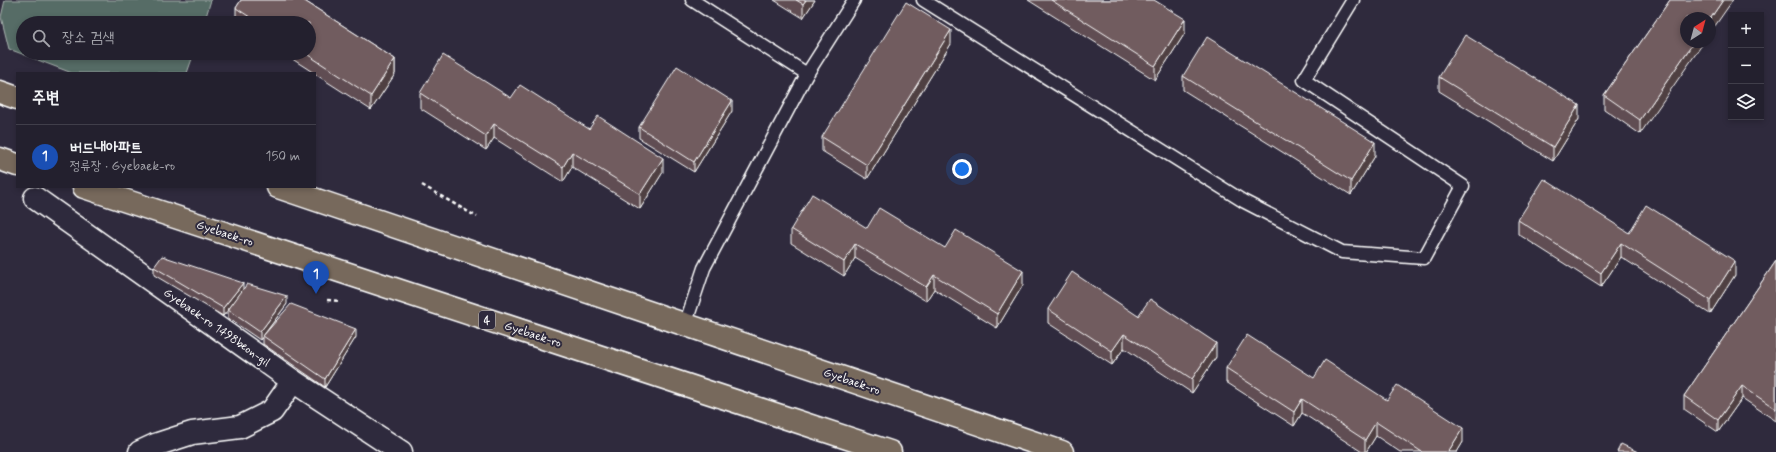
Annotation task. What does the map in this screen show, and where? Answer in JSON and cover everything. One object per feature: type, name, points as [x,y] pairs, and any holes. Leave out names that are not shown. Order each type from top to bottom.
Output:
[{"type":"main road","points":[[0,92],[16,98]]},
{"type":"main road","points":[[0,159],[16,165]]},
{"type":"main road","name":"Gyebaek-ro","points":[[87,188],[890,452]]},
{"type":"main road","name":"Gyebaek-ro","points":[[281,188],[1062,452]]},
{"type":"street","name":"Gyebaek-ro 1498beon-gil","points":[[34,198],[293,381],[401,452]]},
{"type":"street","points":[[140,452],[155,445],[192,433],[240,427],[272,411],[293,381]]},
{"type":"lane","points":[[692,0],[807,74]]},
{"type":"lane","points":[[685,325],[704,268],[807,74],[854,0]]},
{"type":"lane","points":[[923,0],[1243,201],[1342,252],[1424,258],[1463,186],[1304,80],[1353,0]]},
{"type":"path","points":[[422,185],[477,217]]},
{"type":"green space","points":[[5,0],[211,0],[206,16],[16,16],[16,52],[9,49],[1,17]]},
{"type":"green space","points":[[38,60],[192,60],[187,72],[69,72]]},
{"type":"building","points":[[241,0],[303,0],[395,59],[371,96],[316,60],[316,16],[248,16],[236,8]]},
{"type":"building","points":[[796,0],[806,0],[803,4]]},
{"type":"building","points":[[1051,0],[1154,0],[1185,19],[1155,66]]},
{"type":"building","points":[[1670,0],[1723,0],[1715,12],[1680,12],[1680,48],[1690,48],[1640,120],[1604,95]]},
{"type":"building","points":[[906,2],[951,30],[867,165],[822,137]]},
{"type":"building","points":[[1465,35],[1579,105],[1553,147],[1439,77]]},
{"type":"building","points":[[1207,37],[1375,142],[1351,181],[1183,76]]},
{"type":"building","points":[[443,55],[511,98],[520,85],[589,129],[598,116],[663,158],[640,194],[572,152],[563,167],[494,124],[486,136],[420,93]]},
{"type":"building","points":[[677,66],[732,101],[694,162],[639,127]]},
{"type":"building","points":[[1544,179],[1629,233],[1646,205],[1735,261],[1710,300],[1621,243],[1601,273],[1518,220]]},
{"type":"building","points":[[812,194],[867,228],[879,208],[945,248],[956,230],[1023,271],[997,314],[934,275],[926,287],[855,244],[844,262],[791,229]]},
{"type":"building","points":[[162,256],[243,283],[223,308],[154,267]]},
{"type":"building","points":[[1776,261],[1776,409],[1742,386],[1718,420],[1684,396]]},
{"type":"building","points":[[1072,272],[1138,316],[1150,299],[1216,343],[1192,379],[1124,334],[1112,351],[1048,309]]},
{"type":"building","points":[[247,284],[287,296],[260,332],[228,310]]},
{"type":"building","points":[[291,304],[356,329],[325,379],[263,336]]},
{"type":"building","points":[[1247,335],[1314,378],[1325,360],[1387,400],[1397,385],[1463,428],[1448,452],[1422,452],[1376,422],[1365,440],[1302,399],[1294,412],[1226,368]]},
{"type":"building","points":[[1621,444],[1638,452],[1617,452]]},
{"type":"place","name":"버드내아파트","points":[[316,294]]}]
